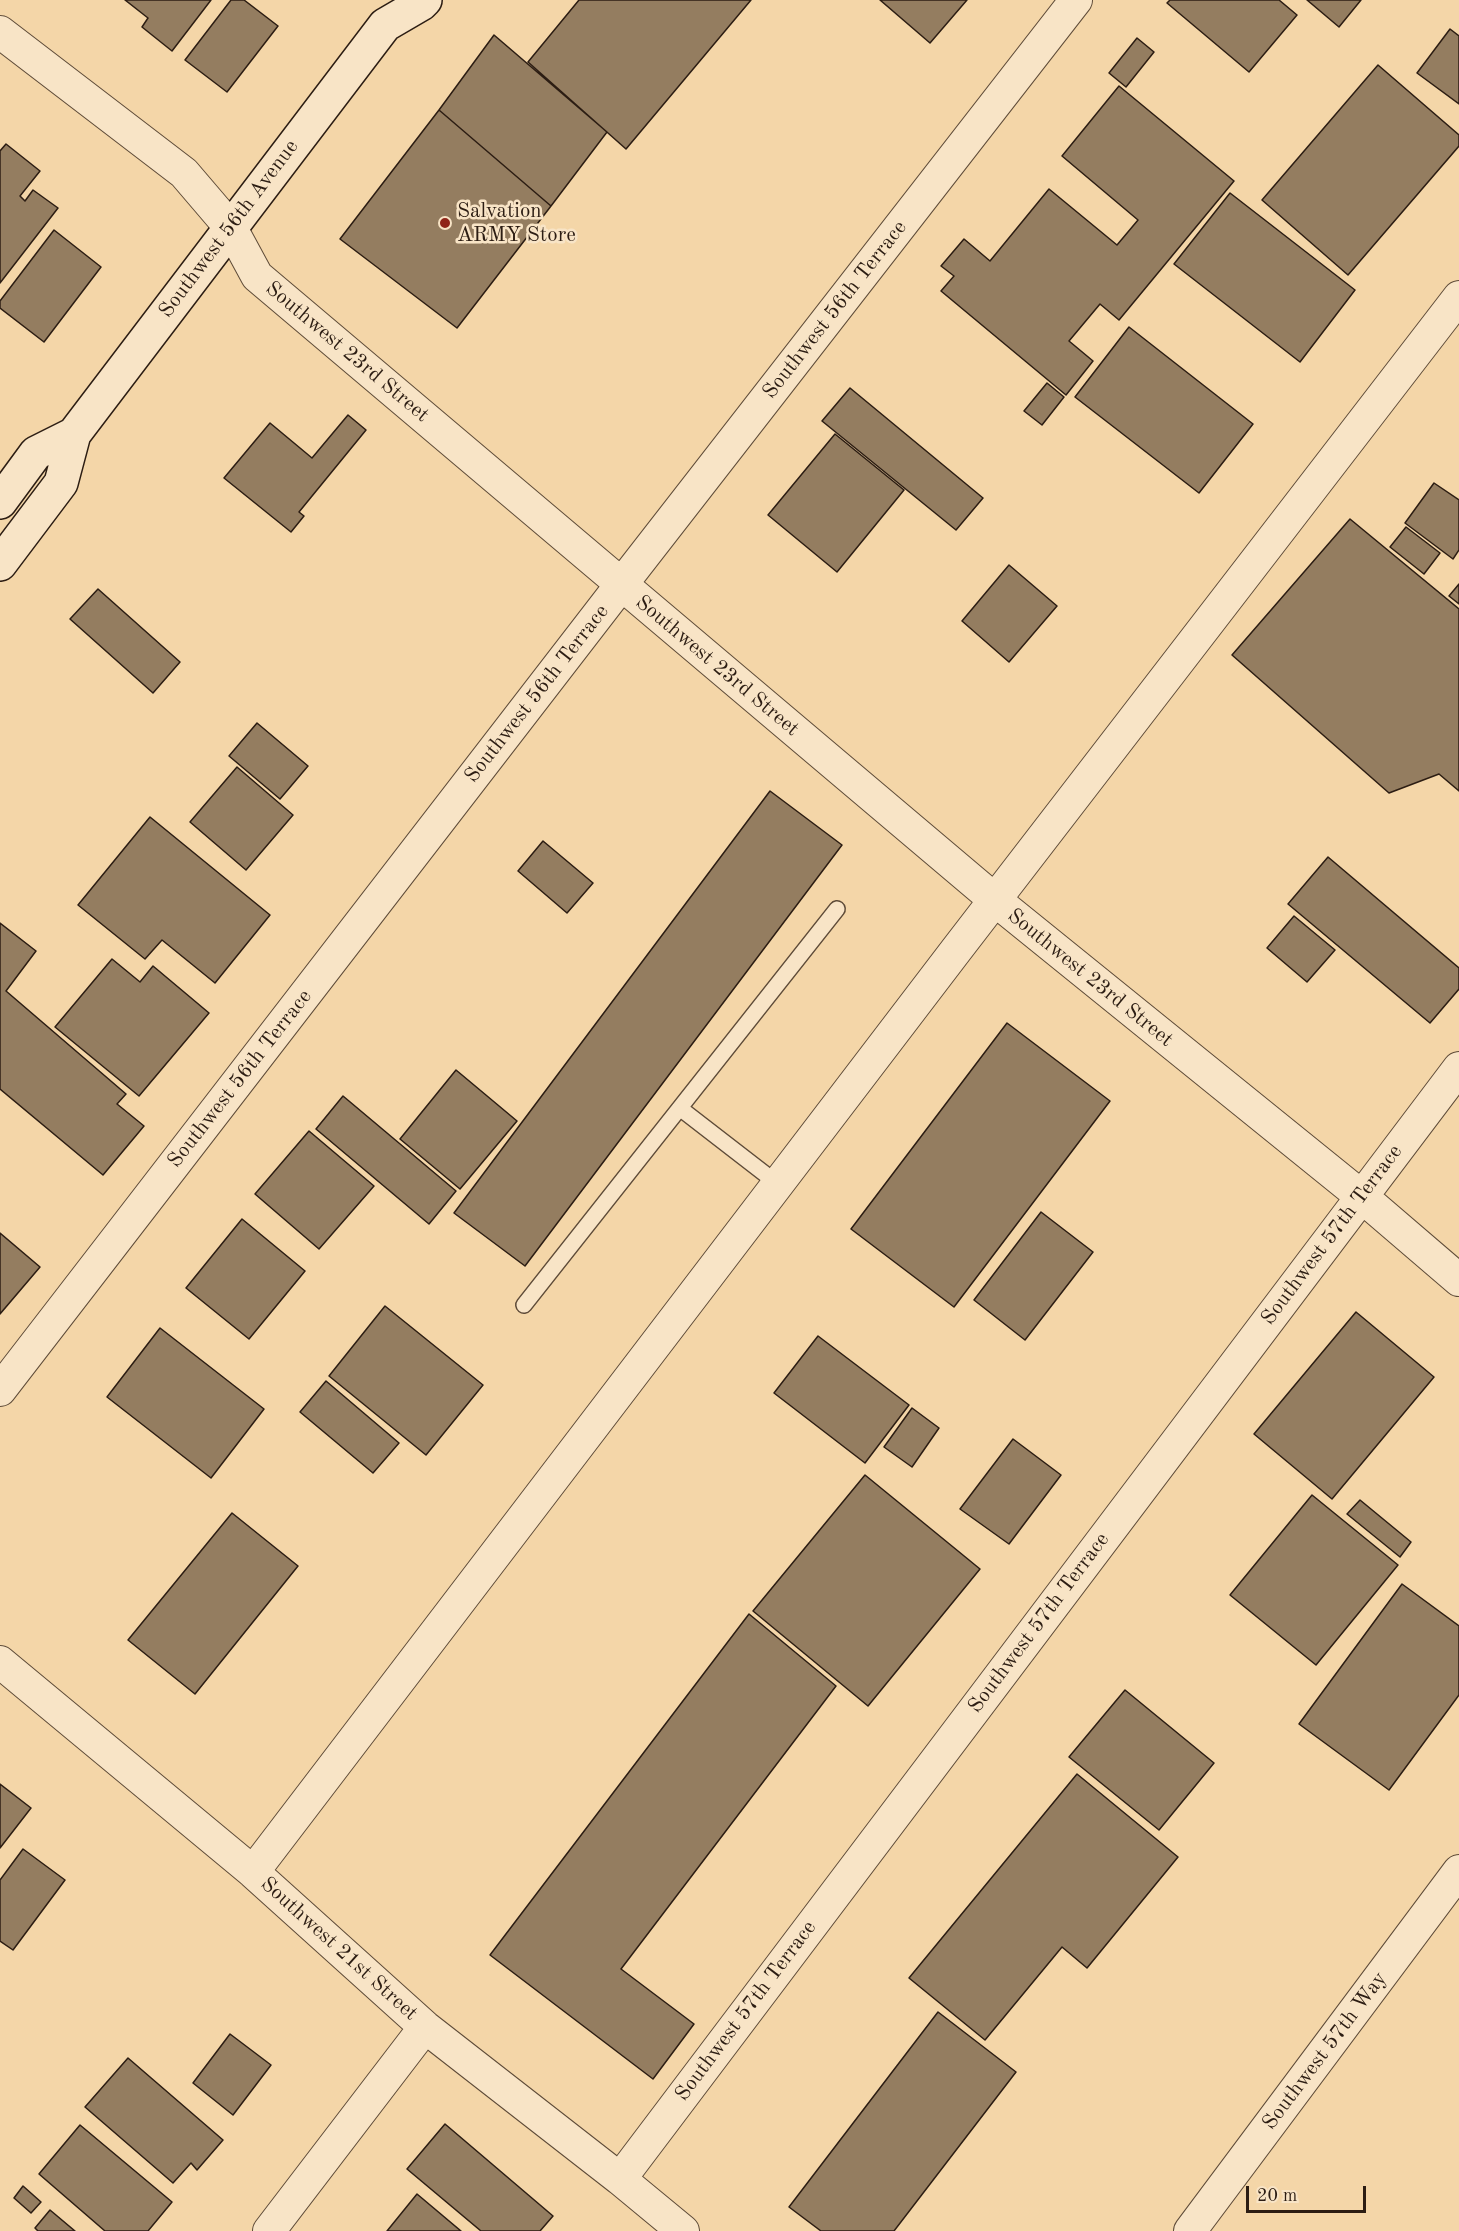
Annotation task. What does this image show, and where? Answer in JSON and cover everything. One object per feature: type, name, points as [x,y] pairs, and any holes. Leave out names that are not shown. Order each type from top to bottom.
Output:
[{"type":"street","name":"Southwest 56th Avenue","points":[[0,564],[61,483],[74,434],[231,228],[387,12],[421,4],[425,0]]},
{"type":"street","name":"Southwest 56th Terrace","points":[[0,1390],[1076,0]]},
{"type":"street","name":"Southwest 23rd Street","points":[[0,32],[184,173],[231,228],[257,276],[995,900],[1361,1196],[1459,1280]]},
{"type":"street","points":[[253,1872],[995,900],[1459,297]]},
{"type":"street","name":"Southwest 56th Avenue","points":[[0,502],[36,453],[74,434]]},
{"type":"street","name":"Southwest 57th Terrace","points":[[620,2179],[1459,1068]]},
{"type":"street","name":"Southwest 21st Street","points":[[0,1662],[253,1872],[425,2026],[620,2179],[682,2231]]},
{"type":"street","name":"Southwest 57th Way","points":[[1190,2231],[1459,1871]]},
{"type":"street","points":[[269,2231],[425,2026]]},
{"type":"lane","points":[[524,1305],[837,909]]},
{"type":"lane","points":[[681,1109],[778,1184]]},
{"type":"building","points":[[125,0],[211,0],[172,51],[142,27],[148,18]]},
{"type":"building","points":[[231,0],[244,0],[278,26],[227,92],[185,60]]},
{"type":"building","points":[[579,0],[751,0],[626,149],[528,62]]},
{"type":"building","points":[[880,0],[967,0],[930,43]]},
{"type":"building","points":[[1170,0],[1279,0],[1297,15],[1249,72],[1167,3]]},
{"type":"building","points":[[1307,0],[1361,0],[1339,27]]},
{"type":"building","points":[[1450,29],[1459,36],[1459,104],[1417,73]]},
{"type":"building","points":[[494,35],[607,132],[551,206],[439,110]]},
{"type":"building","points":[[1137,38],[1154,52],[1126,87],[1109,73]]},
{"type":"building","points":[[1378,65],[1459,135],[1459,146],[1348,275],[1262,200]]},
{"type":"building","points":[[1119,86],[1234,181],[1119,320],[1100,304],[1069,341],[1093,361],[1066,395],[941,291],[954,276],[941,266],[964,239],[990,261],[1049,189],[1117,245],[1138,220],[1062,156]]},
{"type":"building","name":"Salvation ARMY Store","points":[[439,110],[551,206],[457,328],[340,239]]},
{"type":"building","points":[[6,144],[40,171],[20,196],[25,201],[33,190],[58,208],[0,283],[0,151]]},
{"type":"building","points":[[1230,193],[1355,290],[1300,362],[1174,264]]},
{"type":"building","points":[[54,230],[101,267],[44,342],[0,308],[0,301]]},
{"type":"building","points":[[1129,327],[1253,424],[1199,493],[1075,397]]},
{"type":"building","points":[[1047,383],[1064,397],[1042,425],[1024,411]]},
{"type":"building","points":[[850,388],[983,498],[956,530],[822,421]]},
{"type":"building","points":[[348,415],[366,430],[299,512],[304,516],[291,532],[224,478],[270,423],[312,458]]},
{"type":"building","points":[[835,434],[904,490],[837,572],[768,515]]},
{"type":"building","points":[[1434,483],[1459,500],[1459,550],[1453,559],[1405,523]]},
{"type":"building","points":[[1350,519],[1459,609],[1459,791],[1439,774],[1389,793],[1232,655]]},
{"type":"building","points":[[1406,527],[1440,553],[1424,574],[1390,547]]},
{"type":"building","points":[[1009,565],[1057,606],[1009,662],[962,621]]},
{"type":"building","points":[[1459,584],[1459,604],[1449,596]]},
{"type":"building","points":[[98,589],[180,662],[153,693],[70,619]]},
{"type":"building","points":[[257,723],[308,766],[280,799],[229,756]]},
{"type":"building","points":[[237,767],[293,815],[246,870],[190,822]]},
{"type":"building","points":[[770,791],[842,845],[525,1266],[454,1213]]},
{"type":"building","points":[[150,817],[270,915],[215,983],[162,940],[145,959],[78,905]]},
{"type":"building","points":[[543,841],[593,883],[567,913],[518,871]]},
{"type":"building","points":[[1328,857],[1459,968],[1459,989],[1430,1023],[1288,904]]},
{"type":"building","points":[[1294,916],[1335,950],[1307,982],[1267,948]]},
{"type":"building","points":[[0,923],[36,951],[6,991],[126,1094],[117,1104],[144,1126],[103,1175],[0,1089]]},
{"type":"building","points":[[112,959],[140,982],[153,966],[209,1013],[139,1096],[55,1027]]},
{"type":"building","points":[[1007,1023],[1110,1101],[954,1307],[851,1229]]},
{"type":"building","points":[[456,1070],[517,1121],[460,1189],[400,1139]]},
{"type":"building","points":[[343,1096],[456,1191],[429,1224],[316,1129]]},
{"type":"building","points":[[309,1131],[374,1186],[319,1249],[255,1194]]},
{"type":"building","points":[[1041,1212],[1093,1252],[1025,1340],[974,1300]]},
{"type":"building","points":[[242,1219],[305,1271],[249,1339],[186,1288]]},
{"type":"building","points":[[0,1233],[40,1267],[0,1314]]},
{"type":"building","points":[[385,1306],[483,1385],[426,1455],[329,1376]]},
{"type":"building","points":[[1356,1312],[1434,1377],[1332,1499],[1254,1434]]},
{"type":"building","points":[[160,1328],[264,1409],[211,1478],[107,1397]]},
{"type":"building","points":[[818,1336],[909,1405],[865,1463],[774,1393]]},
{"type":"building","points":[[326,1381],[399,1443],[373,1473],[300,1412]]},
{"type":"building","points":[[912,1408],[939,1428],[912,1467],[884,1447]]},
{"type":"building","points":[[1013,1439],[1061,1475],[1009,1544],[960,1509]]},
{"type":"building","points":[[865,1475],[980,1569],[868,1706],[753,1611]]},
{"type":"building","points":[[1312,1495],[1398,1565],[1316,1665],[1230,1595]]},
{"type":"building","points":[[1360,1500],[1411,1542],[1400,1557],[1347,1514]]},
{"type":"building","points":[[232,1513],[298,1566],[195,1694],[128,1640]]},
{"type":"building","points":[[1402,1584],[1459,1626],[1459,1695],[1389,1790],[1299,1724]]},
{"type":"building","points":[[749,1614],[836,1686],[621,1969],[694,2024],[653,2079],[490,1955]]},
{"type":"building","points":[[1125,1690],[1214,1763],[1159,1830],[1069,1757]]},
{"type":"building","points":[[1077,1774],[1178,1857],[1087,1968],[1062,1947],[985,2040],[909,1978]]},
{"type":"building","points":[[0,1784],[31,1808],[0,1848]]},
{"type":"building","points":[[23,1849],[65,1880],[13,1950],[0,1941],[0,1880]]},
{"type":"building","points":[[938,2012],[1016,2072],[894,2231],[821,2231],[789,2207]]},
{"type":"building","points":[[230,2034],[271,2065],[233,2115],[193,2083]]},
{"type":"building","points":[[128,2058],[223,2140],[197,2170],[191,2163],[173,2183],[85,2107]]},
{"type":"building","points":[[445,2124],[553,2216],[540,2231],[481,2231],[407,2169]]},
{"type":"building","points":[[80,2125],[172,2202],[148,2231],[105,2231],[39,2174]]},
{"type":"building","points":[[23,2186],[41,2202],[31,2213],[14,2198]]},
{"type":"building","points":[[417,2194],[461,2231],[387,2231]]},
{"type":"building","points":[[50,2210],[75,2231],[38,2231],[35,2228]]},
{"type":"place","name":"Salvation ARMY Store","points":[[445,223]]}]
